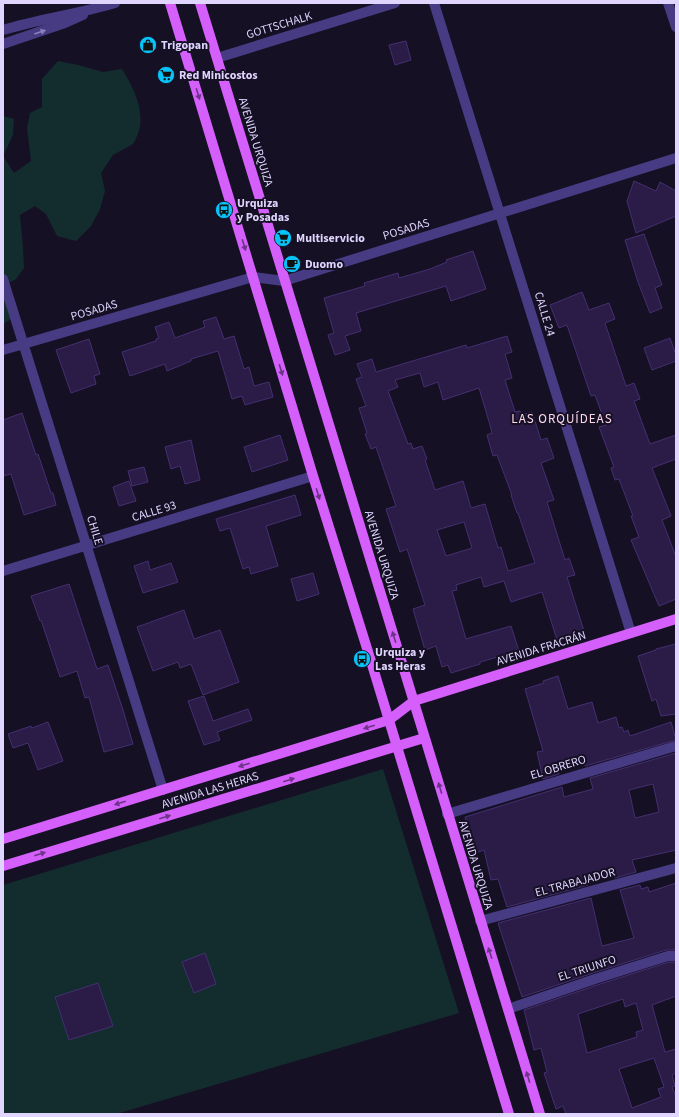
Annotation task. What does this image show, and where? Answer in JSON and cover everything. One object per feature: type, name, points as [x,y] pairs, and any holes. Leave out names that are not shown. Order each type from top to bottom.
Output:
[{"type":"main road","points":[[170,3],[313,476],[509,1114]]},
{"type":"main road","name":"AVENIDA URQUIZA","points":[[200,3],[540,1114]]},
{"type":"main road","name":"AVENIDA FRACRÁN","points":[[414,701],[676,619]]},
{"type":"main road","name":"AVENIDA LAS HERAS","points":[[3,839],[389,720],[414,701]]},
{"type":"main road","name":"AVENIDA LAS HERAS","points":[[3,866],[424,738]]},
{"type":"street","points":[[3,30],[26,23],[95,9],[115,3]]},
{"type":"street","name":"GOTTSCHALK","points":[[217,58],[395,3]]},
{"type":"street","name":"CALLE 24","points":[[434,3],[631,633]]},
{"type":"street","points":[[668,3],[676,27]]},
{"type":"street","points":[[3,44],[65,23],[95,9]]},
{"type":"street","name":"POSADAS","points":[[3,350],[253,277],[284,280],[676,158]]},
{"type":"street","name":"CHILE","points":[[3,279],[162,790]]},
{"type":"street","name":"CALLE 93","points":[[3,571],[313,476]]},
{"type":"street","name":"EL OBRERO","points":[[448,814],[676,746]]},
{"type":"street","name":"EL TRABAJADOR","points":[[480,921],[676,868]]},
{"type":"street","name":"EL TRIUNFO","points":[[508,1009],[595,979],[668,956],[676,956]]},
{"type":"green space","points":[[58,61],[103,72],[122,69],[136,96],[140,111],[140,128],[133,144],[113,155],[101,173],[105,191],[100,209],[91,226],[76,241],[57,236],[46,214],[35,206],[20,215],[24,268],[16,279],[3,286],[3,156],[14,173],[31,161],[27,128],[30,113],[42,107],[42,79]]},
{"type":"green space","points":[[3,116],[14,119],[13,135],[3,156]]},
{"type":"green space","points":[[3,299],[10,301],[14,317],[3,324]]},
{"type":"green space","points":[[383,769],[459,1013],[116,1114],[3,1114],[3,885]]},
{"type":"building","points":[[406,41],[411,60],[395,65],[389,45]]},
{"type":"building","points":[[634,181],[656,191],[660,182],[676,191],[676,216],[636,233],[627,201]]},
{"type":"building","points":[[644,234],[662,285],[655,288],[662,308],[650,313],[638,282],[625,240]]},
{"type":"building","points":[[473,251],[486,289],[451,301],[446,286],[356,313],[361,331],[345,336],[350,350],[335,355],[328,335],[334,333],[324,298],[365,286],[364,283],[398,273],[399,278],[430,269],[447,262],[446,260]]},
{"type":"building","points":[[582,292],[589,310],[609,303],[615,319],[605,323],[626,386],[634,383],[640,399],[634,401],[650,444],[676,435],[676,459],[652,468],[671,516],[662,520],[676,557],[676,599],[659,606],[631,540],[639,537],[619,479],[615,480],[611,468],[614,467],[599,427],[606,425],[595,395],[591,396],[567,325],[559,328],[550,305]]},
{"type":"building","points":[[216,317],[224,339],[234,336],[244,369],[249,367],[254,386],[269,382],[273,397],[245,405],[242,396],[232,399],[218,351],[191,359],[191,361],[167,371],[165,364],[130,376],[122,352],[156,341],[156,339],[159,338],[155,327],[169,322],[175,338],[205,327],[203,321]]},
{"type":"building","points":[[507,336],[512,352],[505,354],[512,378],[505,380],[515,412],[520,411],[522,415],[532,412],[541,440],[547,438],[554,458],[541,463],[554,500],[547,502],[565,560],[569,558],[575,575],[567,577],[584,631],[557,640],[542,592],[511,602],[504,581],[484,587],[481,577],[456,585],[457,590],[452,591],[466,639],[511,626],[519,651],[480,662],[480,664],[451,673],[448,665],[442,667],[436,646],[425,650],[413,609],[425,605],[407,549],[400,552],[386,509],[396,506],[376,447],[371,449],[365,434],[367,433],[359,408],[366,406],[356,379],[362,377],[357,364],[372,359],[376,372],[466,345],[467,348]],"holes":[[[420,373],[424,387],[438,382],[443,400],[479,388],[492,433],[487,435],[493,456],[497,455],[535,563],[508,571],[501,547],[498,548],[485,504],[471,508],[463,481],[435,490],[422,446],[413,449],[411,443],[408,444],[388,391],[398,387],[395,380]],[[464,522],[472,548],[446,556],[437,530]]]},
{"type":"building","points":[[670,338],[676,355],[676,361],[652,370],[644,348]]},
{"type":"building","points":[[89,339],[100,374],[94,376],[96,384],[71,393],[56,350]]},
{"type":"building","points":[[22,413],[36,455],[38,454],[56,505],[24,515],[11,474],[3,476],[3,420]]},
{"type":"building","points":[[280,435],[288,460],[252,472],[244,447]]},
{"type":"building","points":[[191,440],[200,480],[185,484],[180,466],[171,469],[165,447]]},
{"type":"building","points":[[144,467],[148,482],[132,486],[128,471]]},
{"type":"building","points":[[129,481],[136,501],[119,506],[113,487]]},
{"type":"building","points":[[295,495],[301,515],[266,526],[278,566],[251,574],[249,567],[243,569],[230,528],[220,531],[216,519]]},
{"type":"building","points":[[148,561],[150,570],[171,563],[178,582],[143,593],[134,566]]},
{"type":"building","points":[[313,573],[319,594],[297,601],[291,579]]},
{"type":"building","points":[[69,584],[97,669],[108,665],[133,744],[104,752],[89,697],[85,698],[77,671],[60,677],[41,620],[40,621],[31,596]]},
{"type":"building","points":[[184,610],[194,639],[220,630],[239,682],[203,695],[191,664],[180,668],[178,662],[153,671],[137,627]]},
{"type":"building","points":[[676,644],[676,714],[661,716],[656,699],[652,701],[638,656],[656,649]]},
{"type":"building","points":[[558,676],[568,709],[592,702],[598,723],[616,717],[619,728],[622,727],[624,732],[628,730],[630,736],[671,722],[676,740],[585,766],[584,763],[558,770],[559,774],[543,779],[537,752],[543,751],[525,689],[544,683],[543,681]]},
{"type":"building","points":[[204,696],[213,721],[248,709],[252,720],[217,732],[220,740],[204,745],[188,701]]},
{"type":"building","points":[[48,722],[63,761],[38,770],[28,743],[13,748],[8,734]]},
{"type":"building","points":[[676,753],[676,850],[632,860],[636,872],[615,878],[614,873],[587,883],[588,885],[507,907],[498,879],[491,880],[484,850],[476,853],[465,817],[562,787],[564,797],[593,789],[590,778]],"holes":[[[653,784],[659,812],[635,818],[629,790]]]},
{"type":"building","points":[[676,883],[676,950],[666,950],[522,997],[498,923],[591,898],[602,946],[634,938],[620,890],[640,885],[641,889],[648,887],[649,892]]},
{"type":"building","points":[[205,953],[216,984],[194,993],[182,962]]},
{"type":"building","points":[[669,962],[676,962],[676,996],[652,1005],[665,1052],[676,1049],[676,1073],[672,1075],[675,1086],[672,1087],[676,1097],[676,1114],[566,1114],[563,1106],[556,1109],[544,1073],[547,1072],[541,1048],[534,1050],[524,1010]],"holes":[[[623,999],[625,1007],[636,1003],[643,1030],[636,1032],[637,1037],[587,1053],[578,1014]],[[654,1058],[664,1087],[658,1089],[661,1097],[632,1108],[619,1069]]]},
{"type":"building","points":[[98,983],[113,1026],[69,1040],[55,997]]},
{"type":"place","name":"Trigopan","points":[[148,45]]},
{"type":"place","name":"Red Minicostos","points":[[166,75]]},
{"type":"place","name":"Urquiza y Posadas","points":[[224,210]]},
{"type":"place","name":"Multiservicio","points":[[283,238]]},
{"type":"place","name":"Duomo","points":[[292,264]]},
{"type":"place","name":"Urquiza y Las Heras","points":[[362,659]]},
{"type":"district","name":"LAS ORQUÍDEAS","points":[[562,418]]}]
